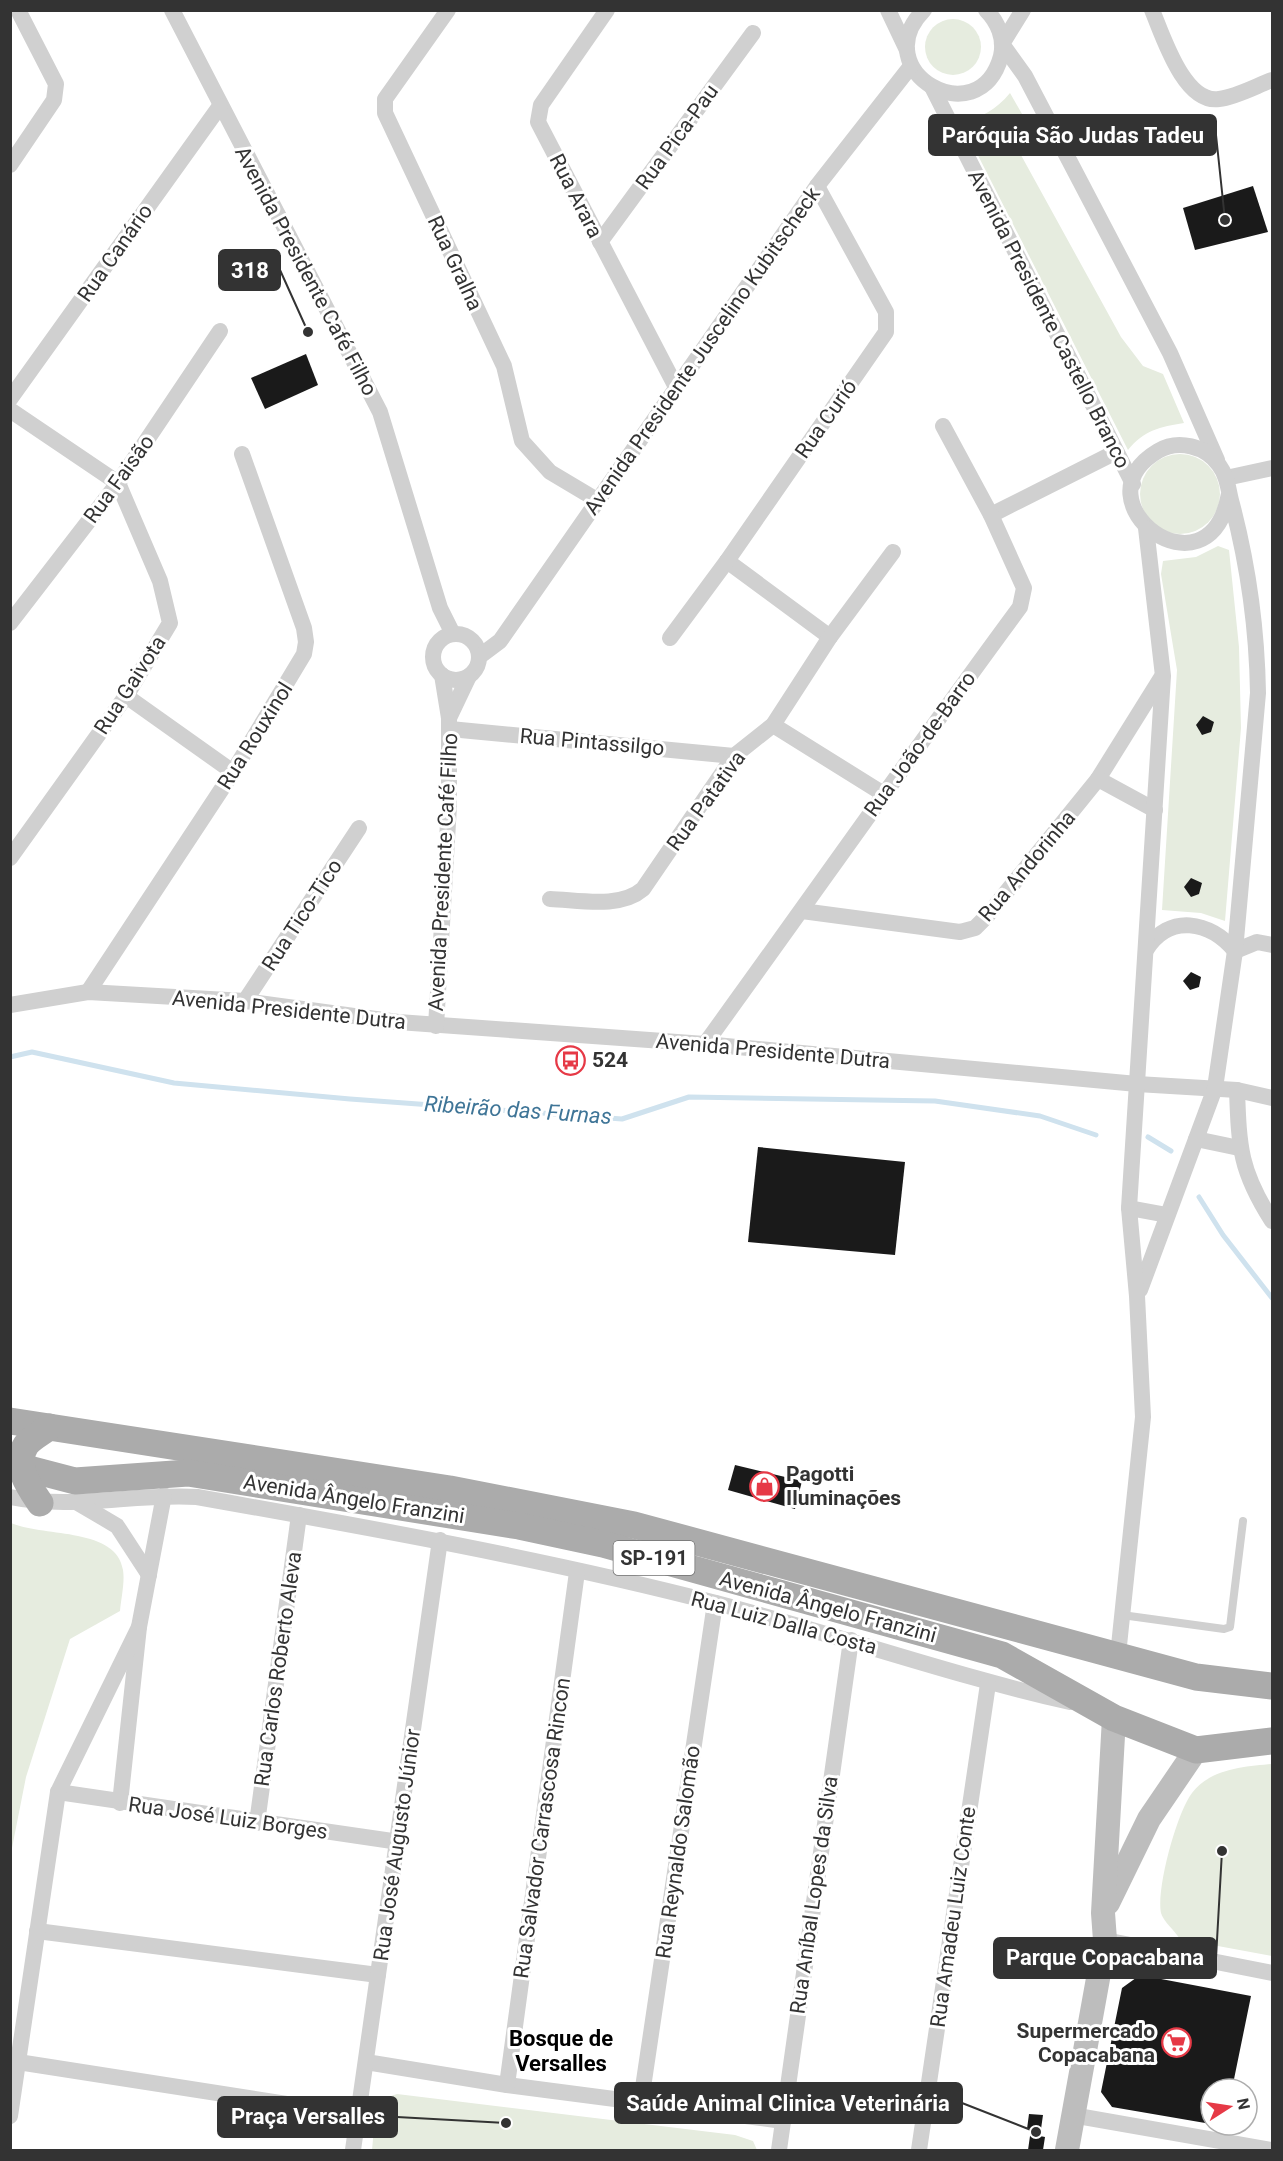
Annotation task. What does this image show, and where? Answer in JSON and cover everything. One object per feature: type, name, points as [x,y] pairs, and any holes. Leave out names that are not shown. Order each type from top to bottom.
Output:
[{"type":"main road","name":"Avenida Ângelo Franzini","points":[[10,1421],[450,1489],[634,1525],[1196,1677],[1272,1686]]},
{"type":"main road","points":[[40,1503],[16,1465],[26,1445],[49,1427]]},
{"type":"main road","name":"Avenida Ângelo Franzini","points":[[16,1465],[75,1481],[188,1473],[519,1526],[593,1542],[1002,1655],[1107,1713],[1196,1750],[1272,1741]]},
{"type":"street","points":[[10,165],[54,100],[56,84],[18,10]]},
{"type":"street","name":"Avenida Presidente Café Filho","points":[[172,10],[380,412],[440,608],[460,635]]},
{"type":"street","name":"Rua Gralha","points":[[448,10],[385,99],[385,113],[504,366],[522,441],[550,472],[597,500]]},
{"type":"street","name":"Rua Arara","points":[[607,10],[541,105],[538,123],[675,387]]},
{"type":"street","points":[[888,10],[909,58]]},
{"type":"street","points":[[909,58],[909,34],[915,19],[924,10]]},
{"type":"street","points":[[986,10],[997,24],[1002,44],[1025,76],[1170,353],[1225,479],[1242,542],[1257,657],[1258,693],[1235,951],[1215,1088],[1137,1296]]},
{"type":"street","points":[[933,89],[947,94],[962,94],[977,89],[989,80],[997,68],[1002,44],[1023,10]]},
{"type":"street","points":[[1152,10],[1185,83],[1201,95],[1218,100],[1272,80]]},
{"type":"street","name":"Rua Pica-Pau","points":[[600,242],[753,33]]},
{"type":"street","name":"Avenida Presidente Juscelino Kubitscheck","points":[[480,656],[500,641],[675,387],[909,58]]},
{"type":"street","name":"Avenida Presidente Castello Branco","points":[[909,58],[921,80],[933,89],[1133,484]]},
{"type":"street","name":"Rua Canário","points":[[10,399],[220,106]]},
{"type":"street","name":"Rua Curió","points":[[670,638],[727,561],[886,332],[886,312],[817,186]]},
{"type":"street","name":"Rua Faisão","points":[[10,622],[118,483],[220,331]]},
{"type":"street","points":[[10,410],[118,483]]},
{"type":"street","name":"Rua João-de-Barro","points":[[705,1044],[802,910],[882,793],[1020,607],[1024,588],[991,515],[943,426]]},
{"type":"street","points":[[1176,445],[1191,446],[1206,452],[1225,479],[1226,511],[1218,525],[1206,536],[1190,542],[1174,542],[1158,537],[1146,528],[1134,508],[1133,484],[1138,470],[1148,458],[1161,449],[1176,445]]},
{"type":"street","points":[[991,515],[1116,452]]},
{"type":"street","name":"Rua Rouxinol","points":[[87,992],[233,772],[298,666],[306,642],[304,628],[242,454]]},
{"type":"street","points":[[1225,479],[1272,468]]},
{"type":"street","name":"Rua Gaivota","points":[[10,858],[126,696],[170,623],[160,581],[118,483]]},
{"type":"street","points":[[1118,1655],[1143,1417],[1130,1208],[1163,676],[1146,528]]},
{"type":"street","name":"Rua Patativa","points":[[550,899],[620,901],[633,897],[643,889],[734,756],[773,724],[830,637],[893,552]]},
{"type":"street","points":[[727,561],[830,637]]},
{"type":"street","name":"Avenida Presidente Café Filho","points":[[433,654],[440,608]]},
{"type":"street","points":[[460,635],[476,644],[480,656],[475,670],[469,676],[456,680],[442,675],[434,662],[433,654],[440,640],[460,635],[500,641]]},
{"type":"street","name":"Avenida Presidente Café Filho","points":[[436,1026],[449,806],[450,723],[442,675]]},
{"type":"street","name":"Avenida Presidente Café Filho","points":[[450,723],[469,676]]},
{"type":"street","name":"Rua Andorinha","points":[[802,910],[960,932],[975,928],[1098,779],[1163,676]]},
{"type":"street","points":[[126,696],[233,772]]},
{"type":"street","name":"Rua Pintassilgo","points":[[450,723],[734,756]]},
{"type":"street","points":[[773,724],[882,793]]},
{"type":"street","points":[[1098,779],[1155,810]]},
{"type":"street","name":"Rua Tico-Tico","points":[[245,1001],[358,828]]},
{"type":"street","points":[[1146,950],[1154,937],[1170,929],[1186,926],[1203,927],[1223,937],[1235,951]]},
{"type":"street","points":[[1235,951],[1257,942],[1272,945]]},
{"type":"street","name":"Avenida Presidente Dutra","points":[[10,1005],[87,992],[245,1001],[436,1026],[705,1044],[1137,1084],[1237,1090],[1272,1098]]},
{"type":"street","points":[[1237,1090],[1239,1148],[1253,1192],[1272,1221]]},
{"type":"street","points":[[1196,1139],[1239,1148]]},
{"type":"street","points":[[1130,1208],[1167,1215]]},
{"type":"street","points":[[120,1803],[139,1627],[164,1495]]},
{"type":"street","name":"Rua Luiz Dalla Costa","points":[[10,1497],[40,1503],[78,1503],[164,1495],[197,1497],[440,1540],[715,1603],[850,1640],[988,1684],[1107,1713]]},
{"type":"street","points":[[78,1503],[117,1526],[149,1575]]},
{"type":"street","name":"Rua Carlos Roberto Aleva","points":[[257,1823],[299,1515]]},
{"type":"street","name":"Rua José Augusto Júnior","points":[[353,2151],[399,1842],[440,1540]]},
{"type":"street","name":"Rua Salvador Carrascosa Rincon","points":[[507,2085],[578,1572]]},
{"type":"street","name":"Rua Reynaldo Salomão","points":[[641,2101],[715,1603]]},
{"type":"street","points":[[10,2116],[58,1792],[139,1627]]},
{"type":"street","name":"Rua Aníbal Lopes da Silva","points":[[779,2151],[850,1640]]},
{"type":"street","name":"Rua Amadeu Luiz Conte","points":[[919,2151],[988,1684]]},
{"type":"street","points":[[1067,2151],[1105,1941],[1103,1913],[1107,1713]]},
{"type":"street","points":[[1103,1913],[1149,1819],[1196,1750]]},
{"type":"street","name":"Rua José Luiz Borges","points":[[58,1792],[120,1803],[399,1842]]},
{"type":"street","points":[[37,1931],[378,1975]]},
{"type":"street","points":[[1105,1941],[1272,1973]]},
{"type":"street","points":[[18,2062],[357,2115]]},
{"type":"street","points":[[366,2062],[507,2085],[783,2121]]},
{"type":"street","points":[[1072,2115],[1272,2151]]},
{"type":"lane","points":[[1122,1615],[1224,1629],[1230,1627],[1243,1521]]},
{"type":"shaded area","points":[[953,19],[964,21],[973,27],[979,36],[981,47],[979,58],[973,67],[964,73],[953,75],[942,73],[933,67],[927,58],[925,47],[927,36],[933,27],[942,21]]},
{"type":"shaded area","points":[[1010,93],[1029,126],[1010,135],[1121,337],[1143,366],[1163,374],[1184,423],[1153,430],[1140,438],[1128,450],[962,124],[988,112]]},
{"type":"shaded area","points":[[1180,454],[1195,457],[1208,466],[1217,479],[1220,494],[1217,509],[1208,522],[1195,531],[1180,534],[1165,531],[1152,522],[1143,509],[1140,494],[1143,479],[1152,466],[1165,457]]},
{"type":"shaded area","points":[[1218,546],[1229,550],[1239,647],[1241,728],[1225,921],[1201,913],[1162,910],[1177,670],[1161,574],[1163,561],[1196,557]]},
{"type":"shaded area","points":[[11,1523],[93,1540],[107,1546],[118,1556],[124,1580],[120,1611],[70,1639],[26,1777],[11,1853]]},
{"type":"shaded area","points":[[1272,1764],[1272,1956],[1180,1939],[1162,1916],[1160,1902],[1169,1851],[1186,1803],[1199,1785],[1218,1774],[1229,1770]]},
{"type":"shaded area","points":[[397,2094],[735,2135],[753,2141],[757,2150],[372,2150],[378,2109],[389,2098]]},
{"type":"building","points":[[1253,186],[1268,232],[1195,250],[1183,208]]},
{"type":"building","points":[[306,354],[318,385],[265,409],[251,378]]},
{"type":"building","points":[[1203,716],[1214,722],[1211,732],[1202,735],[1196,725]]},
{"type":"building","points":[[1191,878],[1202,883],[1199,894],[1191,897],[1184,887]]},
{"type":"building","points":[[1191,972],[1201,977],[1199,987],[1190,990],[1183,981]]},
{"type":"building","points":[[758,1147],[905,1162],[895,1255],[748,1242]]},
{"type":"building","name":"Pagotti Iluminações","points":[[735,1465],[802,1481],[795,1509],[728,1490]]},
{"type":"building","name":"Supermercado Copacabana","points":[[1140,1975],[1251,1996],[1234,2077],[1199,2077],[1199,2122],[1112,2107],[1101,2092],[1122,1988]]},
{"type":"building","points":[[1029,2114],[1043,2115],[1040,2136],[1045,2137],[1043,2150],[1028,2150],[1031,2129],[1027,2129]]},
{"type":"waterway","name":"Ribeirão das Furnas","points":[[10,1057],[32,1052],[174,1083],[350,1099],[622,1119],[689,1097],[935,1101],[1040,1116],[1096,1135]]},
{"type":"waterway","name":"Ribeirão das Furnas","points":[[1148,1137],[1171,1151]]},
{"type":"waterway","name":"Ribeirão das Furnas","points":[[1199,1197],[1223,1235],[1272,1298]]},
{"type":"place","name":"Paróquia São Judas Tadeu","points":[[1225,220]]},
{"type":"place","name":"318","points":[[308,332]]},
{"type":"place","name":"524","points":[[571,1060]]},
{"type":"place","name":"Pagotti Iluminações","points":[[765,1486]]},
{"type":"place","name":"Parque Copacabana","points":[[1222,1851]]},
{"type":"place","name":"Supermercado Copacabana","points":[[1176,2043]]},
{"type":"place","name":"Praça Versalles","points":[[506,2123]]},
{"type":"place","name":"Saúde Animal Clinica Veterinária","points":[[1036,2132]]},
{"type":"district","name":"Bosque de Versalles","points":[[561,2050]]}]
